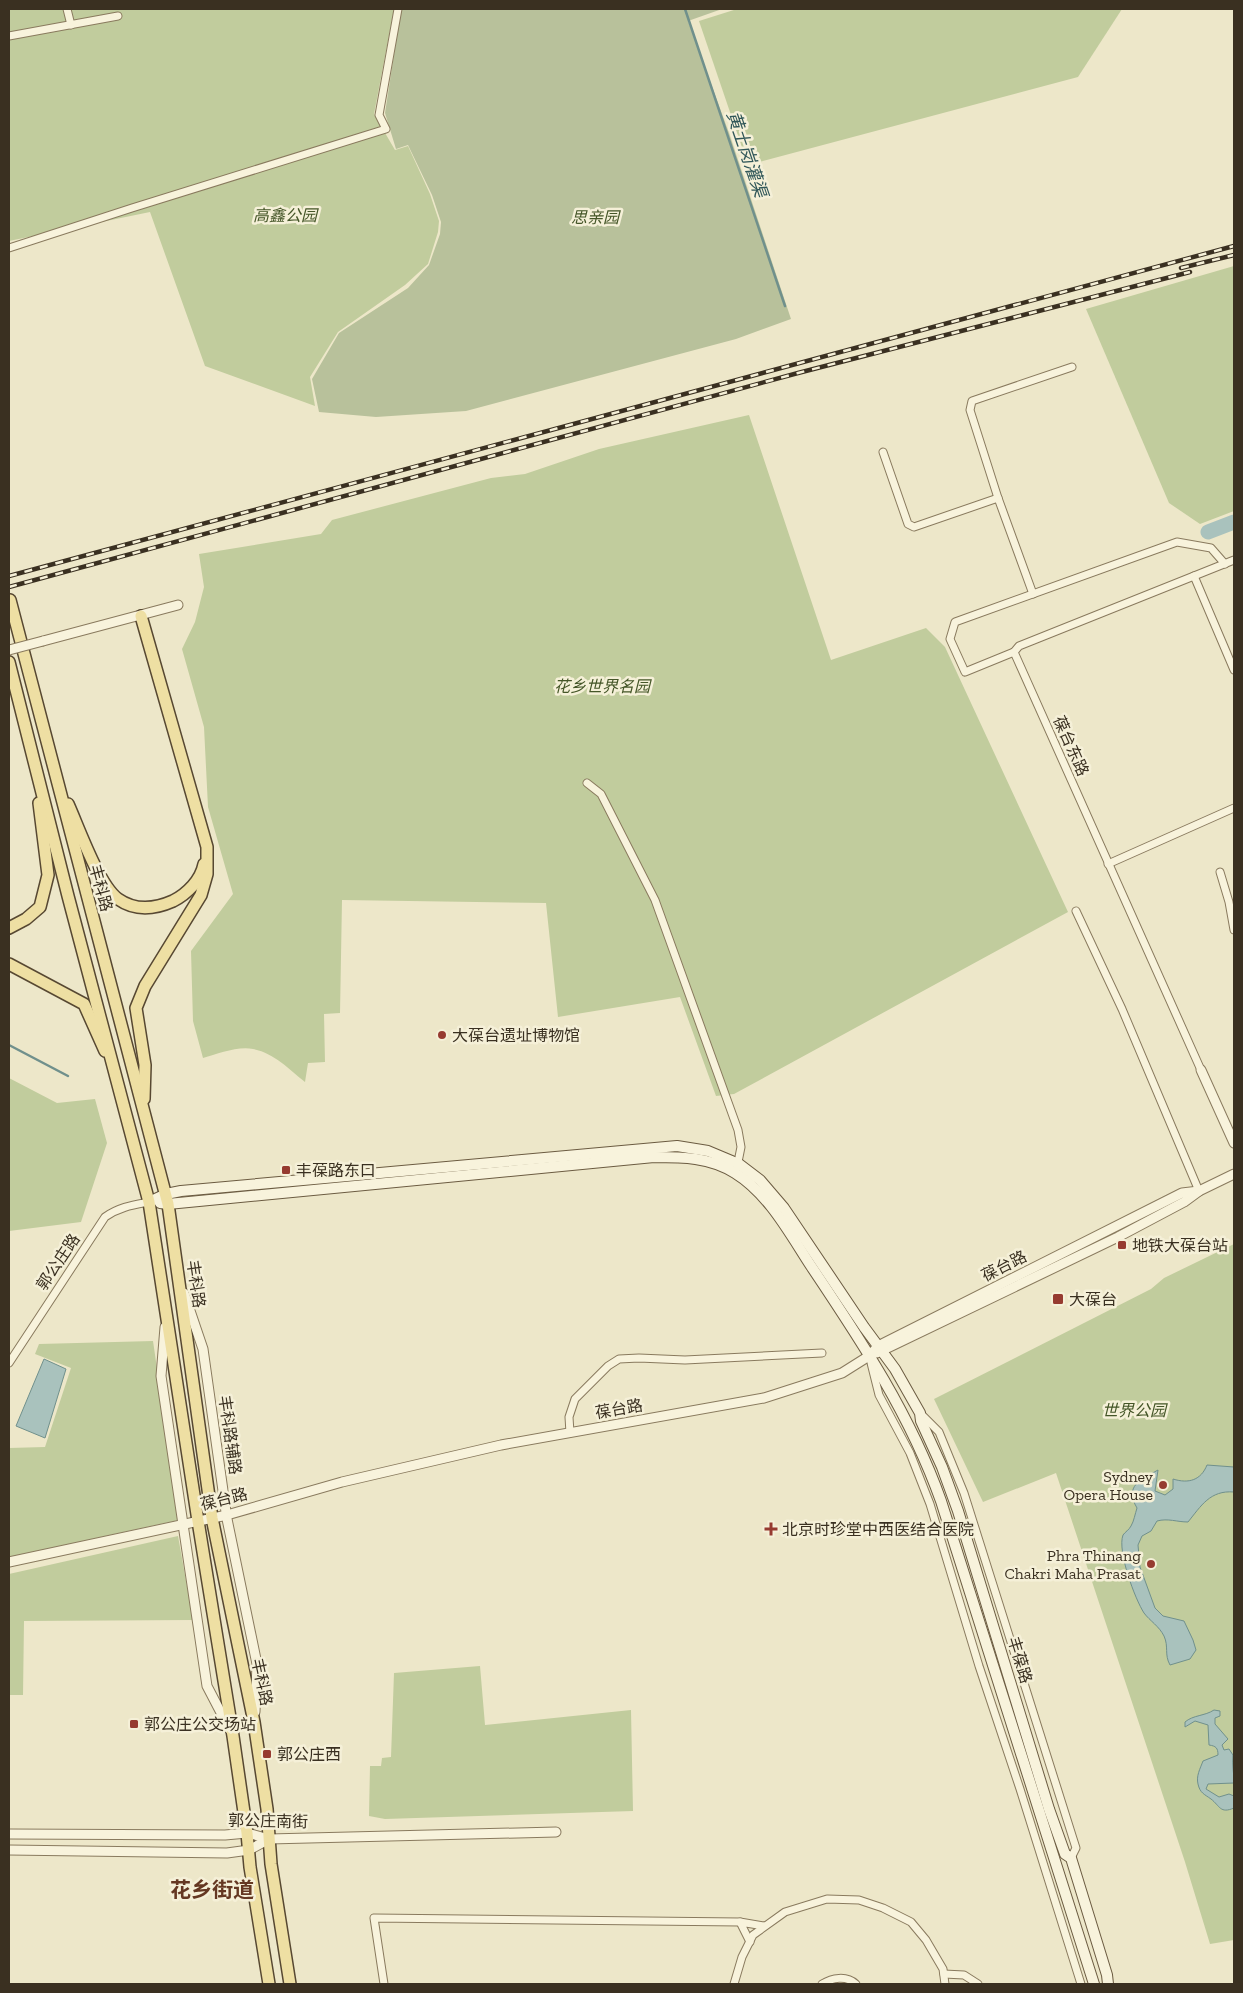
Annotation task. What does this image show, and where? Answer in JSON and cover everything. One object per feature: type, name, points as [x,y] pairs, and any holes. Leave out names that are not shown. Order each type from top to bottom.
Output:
[{"type":"main road","name":"丰科路","points":[[10,600],[167,1199],[212,1518],[254,1722],[290,1984]]},
{"type":"main road","points":[[141,616],[207,847],[207,874],[201,895],[145,986],[136,1008],[145,1065],[144,1111]]},
{"type":"main road","name":"丰科路","points":[[9,662],[149,1202],[233,1736],[269,1984]]},
{"type":"main road","points":[[54,773],[102,880],[117,898],[129,904],[146,908],[163,905],[179,898],[194,885],[203,869],[207,847]]},
{"type":"main road","points":[[9,928],[26,919],[40,907],[48,875],[40,819],[37,774]]},
{"type":"main road","points":[[9,964],[84,1004],[117,1078]]},
{"type":"main road","points":[[149,1202],[677,1146],[708,1151],[736,1168]]},
{"type":"main road","name":"丰葆路","points":[[736,1168],[760,1180],[784,1208],[895,1369],[920,1413],[921,1421],[932,1441],[949,1484],[1064,1854],[1070,1858],[1107,1980]]},
{"type":"main road","name":"丰葆路","points":[[736,1168],[786,1227],[869,1356],[914,1434],[933,1479],[1094,1984]]},
{"type":"street","points":[[68,9],[71,25]]},
{"type":"street","points":[[9,248],[386,129],[379,115],[398,9]]},
{"type":"street","points":[[9,36],[118,16]]},
{"type":"street","points":[[1033,594],[998,498],[970,410],[972,401],[1072,367]]},
{"type":"street","points":[[883,452],[908,524],[914,527],[998,498]]},
{"type":"street","points":[[1224,564],[1211,548],[1177,542],[955,622],[950,639],[965,672],[1014,652],[1019,646],[1194,576],[1224,564],[1234,560]]},
{"type":"street","points":[[1194,576],[1234,670]]},
{"type":"street","points":[[9,650],[178,605]]},
{"type":"street","name":"葆台东路","points":[[1014,652],[1201,1070]]},
{"type":"street","points":[[587,783],[601,794],[655,900],[738,1130],[741,1147],[736,1168]]},
{"type":"street","points":[[1108,864],[1234,808]]},
{"type":"street","points":[[1220,872],[1229,902],[1234,930]]},
{"type":"street","points":[[1076,911],[1122,1009],[1199,1191]]},
{"type":"street","points":[[1201,1070],[1234,1143]]},
{"type":"street","name":"葆台路","points":[[9,1562],[227,1515],[342,1482],[501,1446],[764,1398],[842,1373],[880,1349],[1118,1237],[1184,1202],[1199,1191],[1234,1174]]},
{"type":"street","name":"郭公庄路","points":[[9,1363],[105,1218],[115,1210],[149,1202]]},
{"type":"street","name":"丰科路辅路","points":[[178,1274],[203,1349],[227,1515],[257,1664],[254,1722]]},
{"type":"street","points":[[167,1310],[162,1376],[207,1686],[233,1736]]},
{"type":"street","points":[[570,1433],[569,1417],[575,1400],[608,1366],[619,1360],[639,1358],[685,1360],[822,1353]]},
{"type":"street","points":[[869,1356],[879,1395],[910,1453],[930,1504],[979,1666],[1023,1798],[1081,1984]]},
{"type":"street","name":"郭公庄南街","points":[[9,1834],[225,1835],[247,1833],[269,1839],[556,1832]]},
{"type":"street","points":[[9,1850],[227,1853],[249,1850],[269,1839]]},
{"type":"street","points":[[734,1984],[742,1957],[753,1935],[785,1912],[827,1899],[859,1900],[884,1908],[911,1922],[926,1940],[943,1969],[945,1984]]},
{"type":"street","points":[[384,1984],[374,1918],[740,1922],[764,1926]]},
{"type":"street","points":[[740,1922],[750,1942]]},
{"type":"street","points":[[944,1974],[964,1975],[978,1984]]},
{"type":"street","points":[[822,1984],[836,1978],[852,1981],[856,1984]]},
{"type":"street","points":[[1107,1980],[1114,1984]]},
{"type":"green space","name":"高鑫公园","points":[[9,9],[394,9],[374,114],[395,150],[408,146],[430,194],[439,221],[438,232],[428,264],[405,285],[338,332],[310,377],[315,406],[205,366],[150,212],[9,241]]},
{"type":"green space","name":"思亲园","points":[[401,9],[722,9],[688,21],[729,133],[791,319],[736,339],[466,411],[376,417],[319,412],[312,379],[339,333],[408,288],[429,265],[440,234],[441,222],[432,195],[408,145],[396,149],[385,113]]},
{"type":"green space","points":[[737,9],[1122,9],[1078,77],[748,165],[699,21]]},
{"type":"green space","points":[[1234,266],[1234,511],[1200,524],[1169,503],[1086,309]]},
{"type":"green space","name":"花乡世界名园","points":[[749,415],[831,660],[926,628],[945,647],[1068,912],[734,1094],[716,1096],[680,997],[558,1017],[546,903],[342,900],[340,1013],[324,1014],[325,1062],[308,1063],[305,1082],[268,1054],[253,1049],[234,1049],[203,1058],[193,1021],[191,951],[233,894],[208,807],[204,727],[182,649],[195,622],[204,587],[199,554],[321,534],[332,520],[491,478],[525,474],[599,449]]},
{"type":"green space","points":[[9,1078],[57,1103],[95,1099],[107,1143],[81,1222],[9,1231]]},
{"type":"green space","name":"世界公园","points":[[1234,1244],[1234,1940],[1210,1944],[1185,1862],[1056,1473],[983,1502],[934,1399],[1151,1289],[1164,1278]]},
{"type":"green space","points":[[153,1341],[179,1520],[9,1557],[9,1448],[45,1447],[71,1368],[35,1354],[39,1344]]},
{"type":"green space","points":[[178,1536],[193,1620],[24,1621],[23,1695],[9,1695],[9,1574]]},
{"type":"green space","points":[[480,1666],[485,1725],[631,1710],[633,1811],[385,1819],[369,1816],[370,1766],[381,1766],[382,1758],[391,1757],[394,1673]]},
{"type":"water","points":[[44,1359],[66,1369],[45,1438],[16,1426]]},
{"type":"water","points":[[1207,1465],[1234,1467],[1234,1492],[1212,1496],[1188,1522],[1157,1521],[1151,1531],[1142,1536],[1138,1545],[1140,1567],[1155,1608],[1163,1616],[1184,1621],[1196,1650],[1190,1659],[1170,1665],[1164,1636],[1160,1629],[1144,1613],[1132,1586],[1122,1552],[1123,1535],[1134,1520],[1137,1508],[1132,1494],[1136,1484],[1158,1470],[1155,1491],[1165,1495],[1173,1489],[1173,1479],[1194,1480]]},
{"type":"water","points":[[1214,1710],[1220,1711],[1220,1716],[1215,1718],[1215,1724],[1228,1739],[1222,1745],[1224,1750],[1229,1749],[1233,1755],[1234,1783],[1208,1784],[1206,1789],[1219,1797],[1229,1794],[1234,1796],[1234,1808],[1229,1810],[1223,1810],[1203,1793],[1198,1784],[1198,1775],[1203,1761],[1218,1755],[1216,1748],[1209,1745],[1208,1725],[1195,1721],[1185,1727],[1185,1722],[1188,1720]]},
{"type":"waterway","name":"黄土岗灌渠","points":[[685,9],[785,306]]},
{"type":"waterway","points":[[1208,532],[1234,522]]},
{"type":"waterway","points":[[9,1045],[68,1076]]},
{"type":"railway","points":[[9,576],[1234,246]]},
{"type":"railway","points":[[1181,268],[1234,255]]},
{"type":"railway","points":[[9,587],[798,373],[1190,272]]},
{"type":"place","name":"大葆台遗址博物馆","points":[[442,1035]]},
{"type":"place","name":"丰葆路东口","points":[[286,1170]]},
{"type":"place","name":"地铁大葆台站","points":[[1122,1245]]},
{"type":"place","name":"大葆台","points":[[1058,1299]]},
{"type":"place","name":"Sydney Opera House","points":[[1163,1485]]},
{"type":"place","name":"北京时珍堂中西医结合医院","points":[[771,1529]]},
{"type":"place","name":"Phra Thinang Chakri Maha Prasat","points":[[1151,1564]]},
{"type":"place","name":"郭公庄公交场站","points":[[134,1724]]},
{"type":"place","name":"郭公庄西","points":[[267,1754]]},
{"type":"district","name":"花乡街道","points":[[212,1889]]}]
